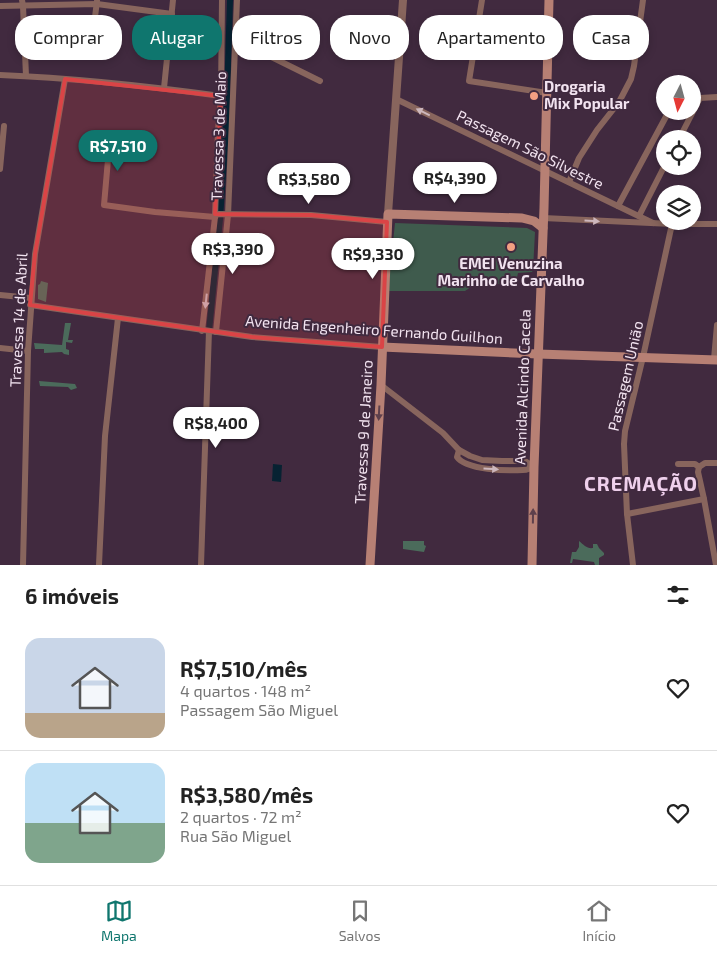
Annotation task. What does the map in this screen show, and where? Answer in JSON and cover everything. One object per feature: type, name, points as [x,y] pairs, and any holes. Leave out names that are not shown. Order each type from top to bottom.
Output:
[{"type":"main road","name":"Avenida Alcindo Cacela","points":[[532,565],[549,0]]},
{"type":"main road","points":[[388,218],[522,218],[534,216],[544,208]]},
{"type":"main road","name":"Travessa 9 de Janeiro","points":[[370,565],[381,384],[388,218]]},
{"type":"main road","points":[[522,218],[543,223]]},
{"type":"main road","name":"Avenida Engenheiro Fernando Guilhon","points":[[382,347],[715,359]]},
{"type":"street","points":[[164,88],[173,0]]},
{"type":"street","name":"Travessa 3 de Maio","points":[[201,565],[209,331],[221,96],[222,0]]},
{"type":"street","name":"Travessa 3 de Maio","points":[[236,15],[237,0]]},
{"type":"street","name":"Travessa 9 de Janeiro","points":[[388,218],[403,0]]},
{"type":"street","points":[[482,0],[470,81],[547,93]]},
{"type":"street","points":[[569,182],[584,151],[597,130],[619,102],[631,78],[643,0]]},
{"type":"street","points":[[0,6],[23,3],[97,2],[172,14]]},
{"type":"street","points":[[95,15],[97,2]]},
{"type":"street","points":[[23,3],[26,76]]},
{"type":"street","name":"Travessa 3 de Maio","points":[[209,331],[228,215],[234,60]]},
{"type":"street","points":[[278,60],[320,81]]},
{"type":"street","points":[[0,75],[66,78],[221,96]]},
{"type":"street","name":"Travessa 14 de Abril","points":[[23,565],[28,351],[35,254],[66,78]]},
{"type":"street","points":[[684,130],[700,98],[717,97]]},
{"type":"street","name":"Passagem São Silvestre","points":[[396,99],[653,223]]},
{"type":"street","points":[[618,206],[664,120]]},
{"type":"street","points":[[0,166],[4,126]]},
{"type":"street","points":[[110,137],[104,205],[155,212],[216,216],[311,215],[388,218]]},
{"type":"street","points":[[639,216],[659,175]]},
{"type":"street","points":[[543,223],[656,223]]},
{"type":"street","points":[[701,224],[717,224]]},
{"type":"street","name":"Passagem União","points":[[633,565],[627,514],[625,431],[671,230]]},
{"type":"street","name":"Avenida Engenheiro Fernando Guilhon","points":[[0,295],[118,318],[252,337],[296,342],[382,347]]},
{"type":"street","points":[[99,565],[105,436],[118,318]]},
{"type":"street","points":[[715,359],[717,325]]},
{"type":"street","points":[[0,348],[28,351]]},
{"type":"street","points":[[381,384],[443,433],[459,450],[457,457],[459,460],[466,464],[478,468],[525,470],[534,466]]},
{"type":"street","points":[[699,467],[706,463],[717,463]]},
{"type":"street","points":[[678,464],[695,464],[699,467]]},
{"type":"street","points":[[699,467],[698,472],[716,565]]},
{"type":"street","points":[[627,514],[704,499]]},
{"type":"highlighted area","points":[[65,79],[221,96],[215,214],[311,215],[387,222],[382,347],[252,337],[30,305],[35,254]]},
{"type":"green space","points":[[395,223],[527,228],[535,232],[533,270],[532,272],[518,273],[516,282],[471,287],[465,291],[388,291]]},
{"type":"green space","points":[[41,281],[48,283],[46,302],[38,299],[38,285]]},
{"type":"green space","points":[[65,323],[71,323],[68,340],[73,340],[72,343],[66,342],[66,349],[69,350],[69,355],[62,352],[44,353],[44,349],[35,349],[34,343],[62,345]]},
{"type":"green space","points":[[39,381],[75,384],[77,388],[71,390],[68,387],[40,386]]},
{"type":"green space","points":[[403,541],[424,541],[426,546],[424,552],[403,549]]},
{"type":"green space","points":[[579,541],[589,548],[593,548],[593,544],[597,544],[604,553],[599,558],[599,565],[595,565],[594,562],[573,559],[572,563],[570,563],[572,552],[576,552],[579,547]]},
{"type":"water","points":[[273,464],[282,465],[281,482],[272,481]]},
{"type":"waterway","points":[[209,331],[220,219],[226,129],[230,0]]},
{"type":"place","name":"Drogaria Mix Popular","points":[[534,96]]},
{"type":"place","name":"EMEI Venuzina Marinho de Carvalho","points":[[511,247]]},
{"type":"district","name":"CREMAÇÃO","points":[[641,484]]}]
